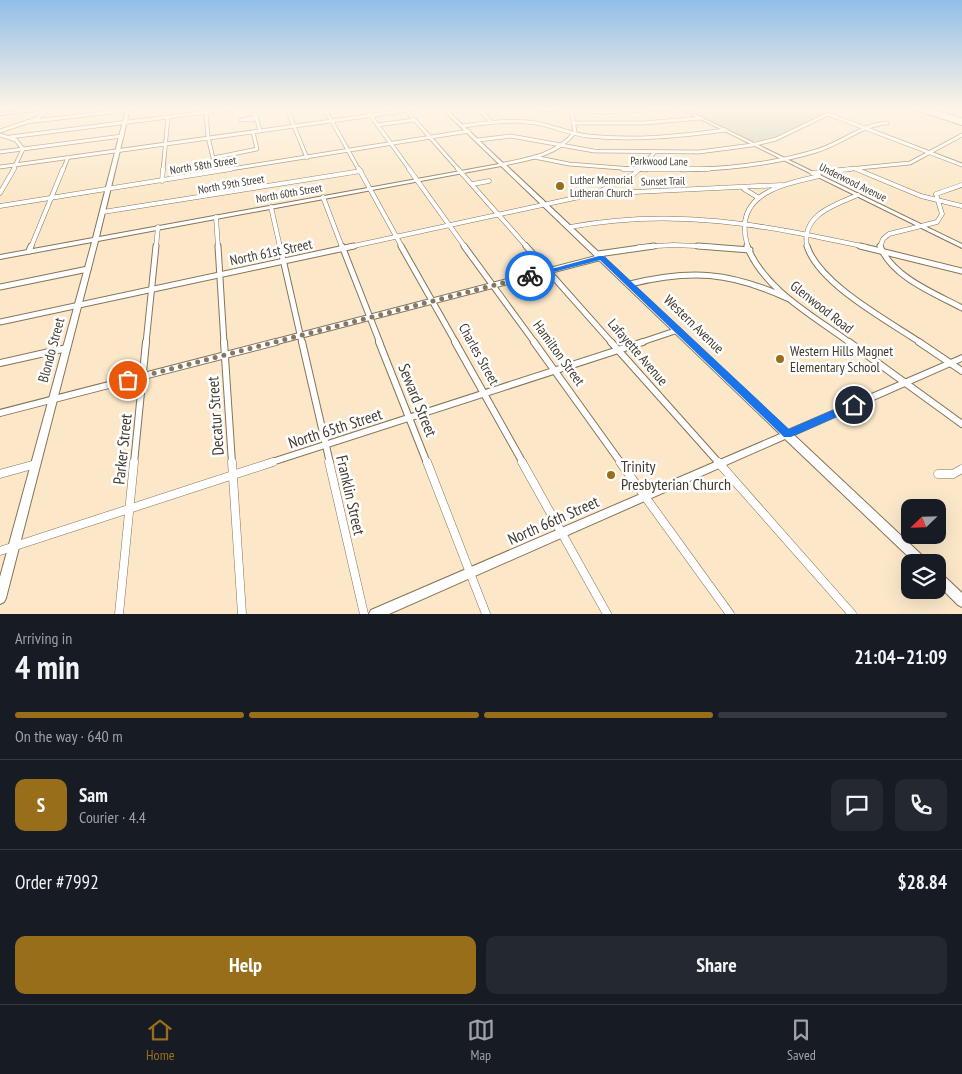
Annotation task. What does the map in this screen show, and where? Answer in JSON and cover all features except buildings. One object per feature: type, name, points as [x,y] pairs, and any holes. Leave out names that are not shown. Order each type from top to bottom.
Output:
[{"type":"street","points":[[11,138],[19,142],[23,149]]},
{"type":"street","points":[[0,152],[109,138]]},
{"type":"street","name":"Blondo Street","points":[[0,598],[122,138]]},
{"type":"street","points":[[162,181],[166,138]]},
{"type":"street","points":[[0,167],[209,138],[213,158],[257,149],[254,138]]},
{"type":"street","points":[[298,138],[306,158]]},
{"type":"street","name":"Charles Street","points":[[342,138],[372,188],[608,614]]},
{"type":"street","name":"Hamilton Street","points":[[386,138],[730,614]]},
{"type":"street","name":"North 58th Street","points":[[0,206],[430,138]]},
{"type":"street","name":"Lafayette Avenue","points":[[430,138],[500,214],[852,614]]},
{"type":"street","name":"Western Avenue","points":[[476,138],[913,554]]},
{"type":"street","points":[[478,140],[500,138]]},
{"type":"street","points":[[522,138],[560,146],[610,152],[654,154],[713,151],[755,144],[778,138]]},
{"type":"street","name":"North 60th Street","points":[[0,257],[504,164],[534,157],[560,146],[570,138]]},
{"type":"street","name":"Underwood Avenue","points":[[742,138],[962,246]]},
{"type":"street","points":[[784,159],[830,147],[845,138]]},
{"type":"street","points":[[890,138],[962,165]]},
{"type":"street","points":[[812,173],[904,165],[959,138]]},
{"type":"street","points":[[0,193],[23,149]]},
{"type":"street","points":[[593,194],[624,181],[640,170],[654,154]]},
{"type":"street","points":[[29,252],[68,157]]},
{"type":"street","name":"Parkwood Lane","points":[[534,157],[575,165],[640,170],[718,170],[784,159]]},
{"type":"street","points":[[853,168],[907,192],[936,202],[962,206]]},
{"type":"street","name":"North 59th Street","points":[[103,212],[361,171]]},
{"type":"street","points":[[744,222],[749,209],[759,198],[782,185],[819,176]]},
{"type":"street","points":[[473,184],[489,181]]},
{"type":"street","name":"Sunset Trail","points":[[546,204],[593,194],[657,190],[744,189],[782,185]]},
{"type":"street","points":[[962,185],[939,192],[936,196],[936,202],[941,211],[941,218],[935,224],[887,235],[881,242],[881,250],[897,270],[962,308]]},
{"type":"street","points":[[744,189],[759,198]]},
{"type":"street","points":[[603,190],[608,193]]},
{"type":"street","points":[[858,195],[815,217],[805,234],[810,254],[829,278],[851,296],[962,371]]},
{"type":"street","name":"Seward Street","points":[[323,197],[486,614]]},
{"type":"street","name":"North 61st Street","points":[[0,322],[546,204]]},
{"type":"street","name":"Franklin Street","points":[[271,207],[364,614]]},
{"type":"street","points":[[570,227],[611,219],[654,216],[700,217],[744,222],[805,234],[916,257],[962,271]]},
{"type":"street","name":"Decatur Street","points":[[216,217],[242,614]]},
{"type":"street","name":"Glenwood Road","points":[[744,222],[745,235],[750,250],[763,271],[792,300],[962,424]]},
{"type":"street","name":"Parker Street","points":[[119,614],[158,227]]},
{"type":"street","points":[[0,413],[550,271],[632,246],[667,244],[750,250]]},
{"type":"street","points":[[0,287],[88,269]]},
{"type":"street","points":[[630,284],[672,274],[708,274],[748,282],[792,300]]},
{"type":"street","name":"North 65th Street","points":[[0,551],[678,330]]},
{"type":"street","points":[[0,363],[67,348]]},
{"type":"street","name":"North 66th Street","points":[[375,614],[962,358]]},
{"type":"street","points":[[0,474],[36,464]]},
{"type":"street","points":[[938,474],[952,474],[962,468]]},
{"type":"street","points":[[946,586],[962,601]]},
{"type":"green space","points":[[744,138],[774,138],[753,142]]},
{"type":"way so far","points":[[128,380],[530,276]]},
{"type":"place","name":"Luther Memorial Lutheran Church","points":[[560,186]]},
{"type":"place","name":"Western Hills Magnet Elementary School","points":[[780,359]]},
{"type":"place","name":"Trinity Presbyterian Church","points":[[611,475]]},
{"type":"route","points":[[530,276],[602,257],[788,434],[854,405]]}]
